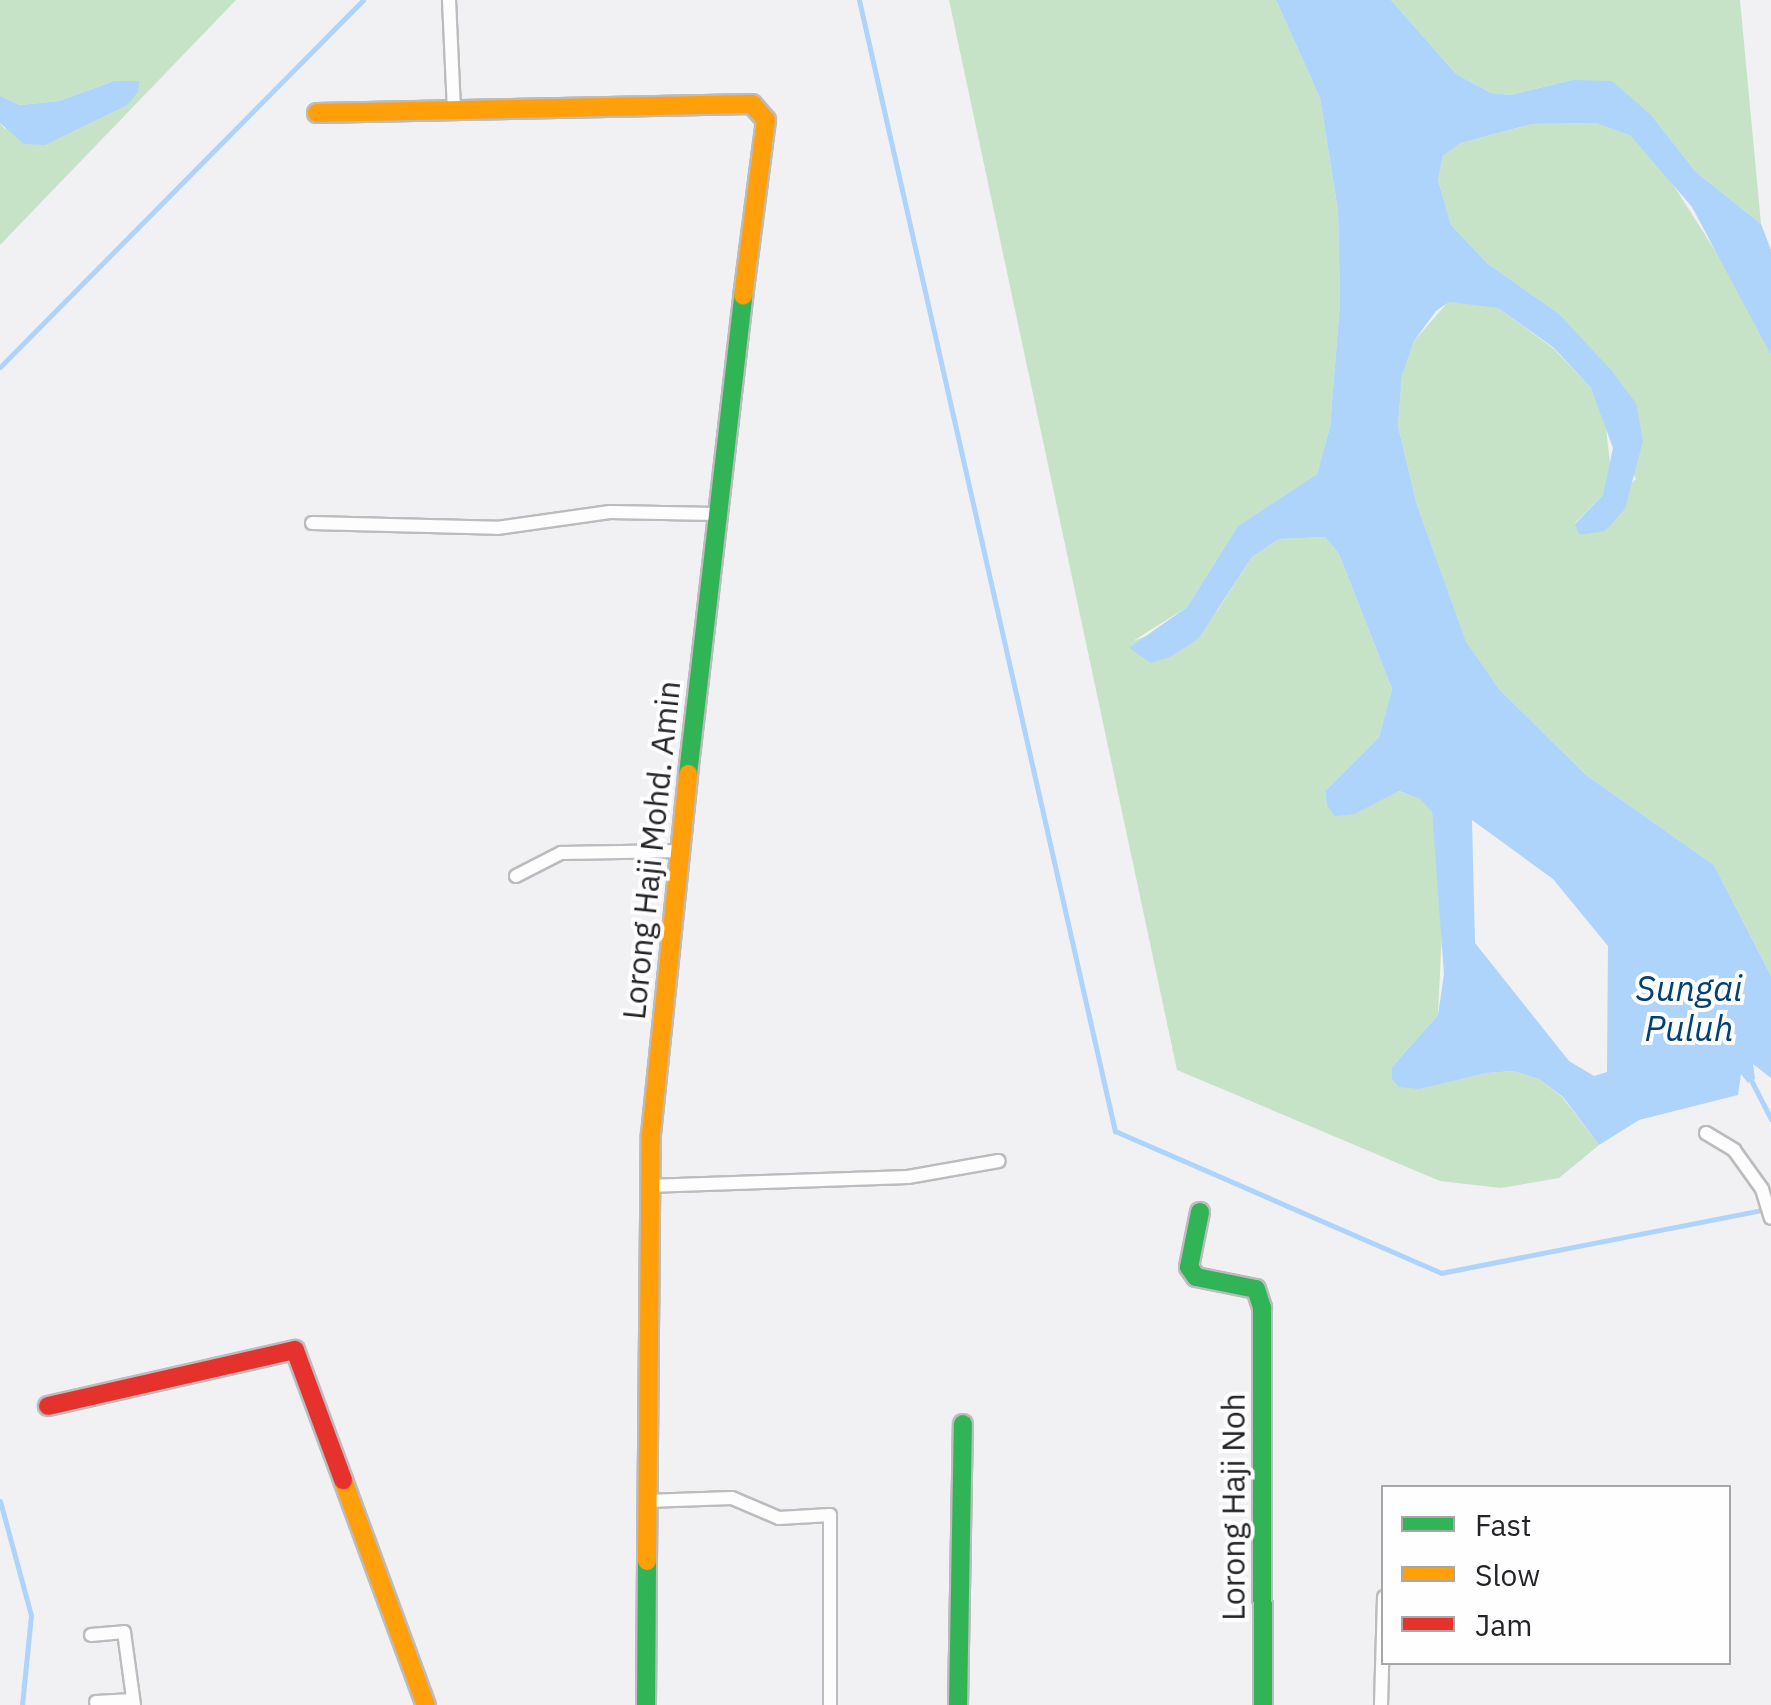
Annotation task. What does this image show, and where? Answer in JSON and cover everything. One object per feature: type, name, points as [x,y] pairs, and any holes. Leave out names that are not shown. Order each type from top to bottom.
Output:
[{"type":"street","points":[[449,0],[454,111]]},
{"type":"street","name":"Lorong Haji Mohd. Amin","points":[[317,113],[660,102],[752,104],[766,120],[715,514],[648,1186],[646,1705]]},
{"type":"street","points":[[312,524],[498,528],[610,512],[715,514]]},
{"type":"street","points":[[516,876],[561,852],[681,851]]},
{"type":"street","points":[[1706,1133],[1734,1150],[1762,1189],[1771,1218]]},
{"type":"street","points":[[648,1186],[908,1177],[998,1161]]},
{"type":"street","name":"Lorong Haji Noh","points":[[1200,1212],[1189,1267],[1196,1277],[1256,1289],[1262,1308],[1264,1705]]},
{"type":"street","points":[[48,1406],[295,1350],[426,1705]]},
{"type":"street","points":[[958,1705],[964,1424]]},
{"type":"street","points":[[646,1501],[732,1498],[779,1518],[830,1515],[830,1705]]},
{"type":"street","points":[[90,1635],[124,1632],[134,1703],[96,1702]]},
{"type":"street","points":[[1382,1705],[1383,1665]]},
{"type":"green space","points":[[0,0],[236,0],[0,245],[0,123],[5,129],[114,81],[59,101],[20,105],[0,96]]},
{"type":"green space","points":[[949,0],[1276,0],[1320,98],[1338,211],[1340,303],[1330,427],[1317,474],[1238,526],[1187,607],[1133,641],[1217,611],[1252,557],[1279,539],[1325,537],[1339,554],[1392,689],[1379,737],[1325,791],[1327,806],[1355,814],[1398,791],[1421,799],[1432,812],[1443,909],[1438,1015],[1392,1067],[1420,1089],[1487,1073],[1513,1071],[1539,1079],[1562,1097],[1599,1145],[1559,1178],[1501,1188],[1440,1181],[1177,1070]]},
{"type":"green space","points":[[1391,0],[1740,0],[1761,224],[1696,172],[1652,116],[1572,80],[1511,95],[1491,93],[1456,74]]},
{"type":"green space","points":[[1595,123],[1631,135],[1663,169],[1734,280],[1771,355],[1771,976],[1714,865],[1586,775],[1499,689],[1466,643],[1417,505],[1398,426],[1402,376],[1414,341],[1448,302],[1476,303],[1498,308],[1554,349],[1591,388],[1605,419],[1611,472],[1603,495],[1575,523],[1580,535],[1636,479],[1558,313],[1488,264],[1451,225],[1438,180],[1443,154],[1461,143],[1532,124]]},
{"type":"water","name":"Sungai Puluh","points":[[1276,0],[1391,0],[1456,74],[1491,93],[1511,95],[1572,80],[1612,81],[1652,116],[1696,172],[1761,224],[1771,250],[1771,355],[1692,207],[1630,135],[1595,123],[1532,124],[1461,143],[1443,155],[1438,180],[1451,225],[1488,264],[1558,313],[1611,370],[1636,403],[1643,441],[1625,509],[1605,531],[1579,535],[1575,524],[1603,495],[1613,448],[1591,388],[1554,348],[1498,308],[1449,302],[1436,311],[1414,341],[1402,376],[1398,426],[1417,505],[1466,642],[1499,689],[1586,775],[1714,865],[1771,976],[1771,1078],[1753,1064],[1755,1079],[1748,1083],[1741,1074],[1738,1095],[1639,1120],[1599,1145],[1563,1097],[1539,1079],[1513,1071],[1487,1073],[1420,1089],[1399,1087],[1392,1079],[1392,1067],[1438,1015],[1444,974],[1432,812],[1420,799],[1399,791],[1355,814],[1335,816],[1327,806],[1325,791],[1379,737],[1392,689],[1339,554],[1325,537],[1279,539],[1252,557],[1198,639],[1170,657],[1151,663],[1129,648],[1187,607],[1238,526],[1317,474],[1330,427],[1340,303],[1338,211],[1320,98]],"holes":[[[1472,820],[1553,879],[1608,946],[1607,1072],[1594,1076],[1569,1061],[1475,943]]]},
{"type":"water","points":[[114,81],[139,81],[138,92],[127,105],[45,145],[24,144],[0,123],[0,96],[20,105],[59,101]]},
{"type":"waterway","points":[[0,367],[363,0]]},
{"type":"waterway","points":[[859,0],[1115,1131],[1441,1273],[1768,1209]]},
{"type":"waterway","points":[[1752,1082],[1771,1119]]},
{"type":"waterway","points":[[0,1501],[31,1615],[22,1705]]},
{"type":"traffic: fast","points":[[688,774],[743,296]]},
{"type":"traffic: fast","points":[[1200,1212],[1189,1267],[1196,1277],[1256,1289],[1262,1308],[1263,1705]]},
{"type":"traffic: fast","points":[[958,1705],[963,1424]]},
{"type":"traffic: fast","points":[[646,1705],[647,1561]]},
{"type":"traffic: slow","points":[[317,113],[752,104],[766,120],[743,296]]},
{"type":"traffic: slow","points":[[647,1561],[651,1134],[688,774]]},
{"type":"traffic: slow","points":[[343,1480],[426,1705]]},
{"type":"traffic: jam","points":[[48,1406],[295,1350],[343,1480]]}]
